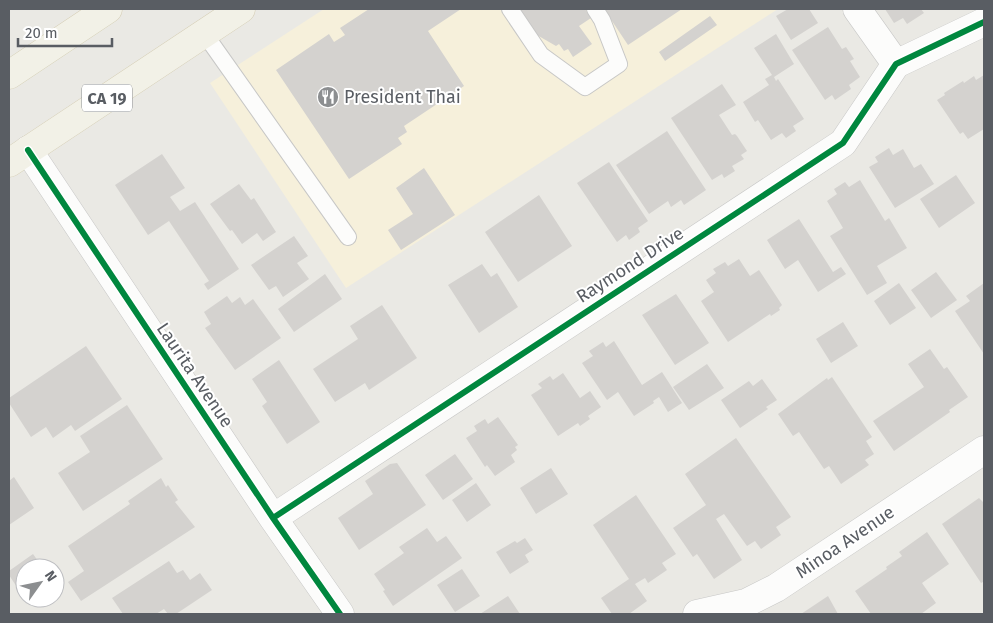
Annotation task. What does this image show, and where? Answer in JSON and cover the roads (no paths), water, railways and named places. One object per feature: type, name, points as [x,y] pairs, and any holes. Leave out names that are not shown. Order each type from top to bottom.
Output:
[{"type":"main road","points":[[9,75],[108,9]]},
{"type":"main road","name":"CA 19","points":[[18,156],[241,9]]},
{"type":"street","points":[[857,9],[896,64],[984,22]]},
{"type":"street","name":"Raymond Drive","points":[[273,518],[843,143],[896,64]]},
{"type":"street","name":"Laurita Avenue","points":[[18,156],[340,614]]},
{"type":"street","name":"Minoa Avenue","points":[[697,614],[746,603],[776,588],[984,450]]},
{"type":"lane","points":[[510,9],[541,55],[585,87],[619,64],[602,20],[595,9]]},
{"type":"lane","points":[[204,33],[348,237]]},
{"type":"place","name":"President Thai","points":[[328,97]]}]
